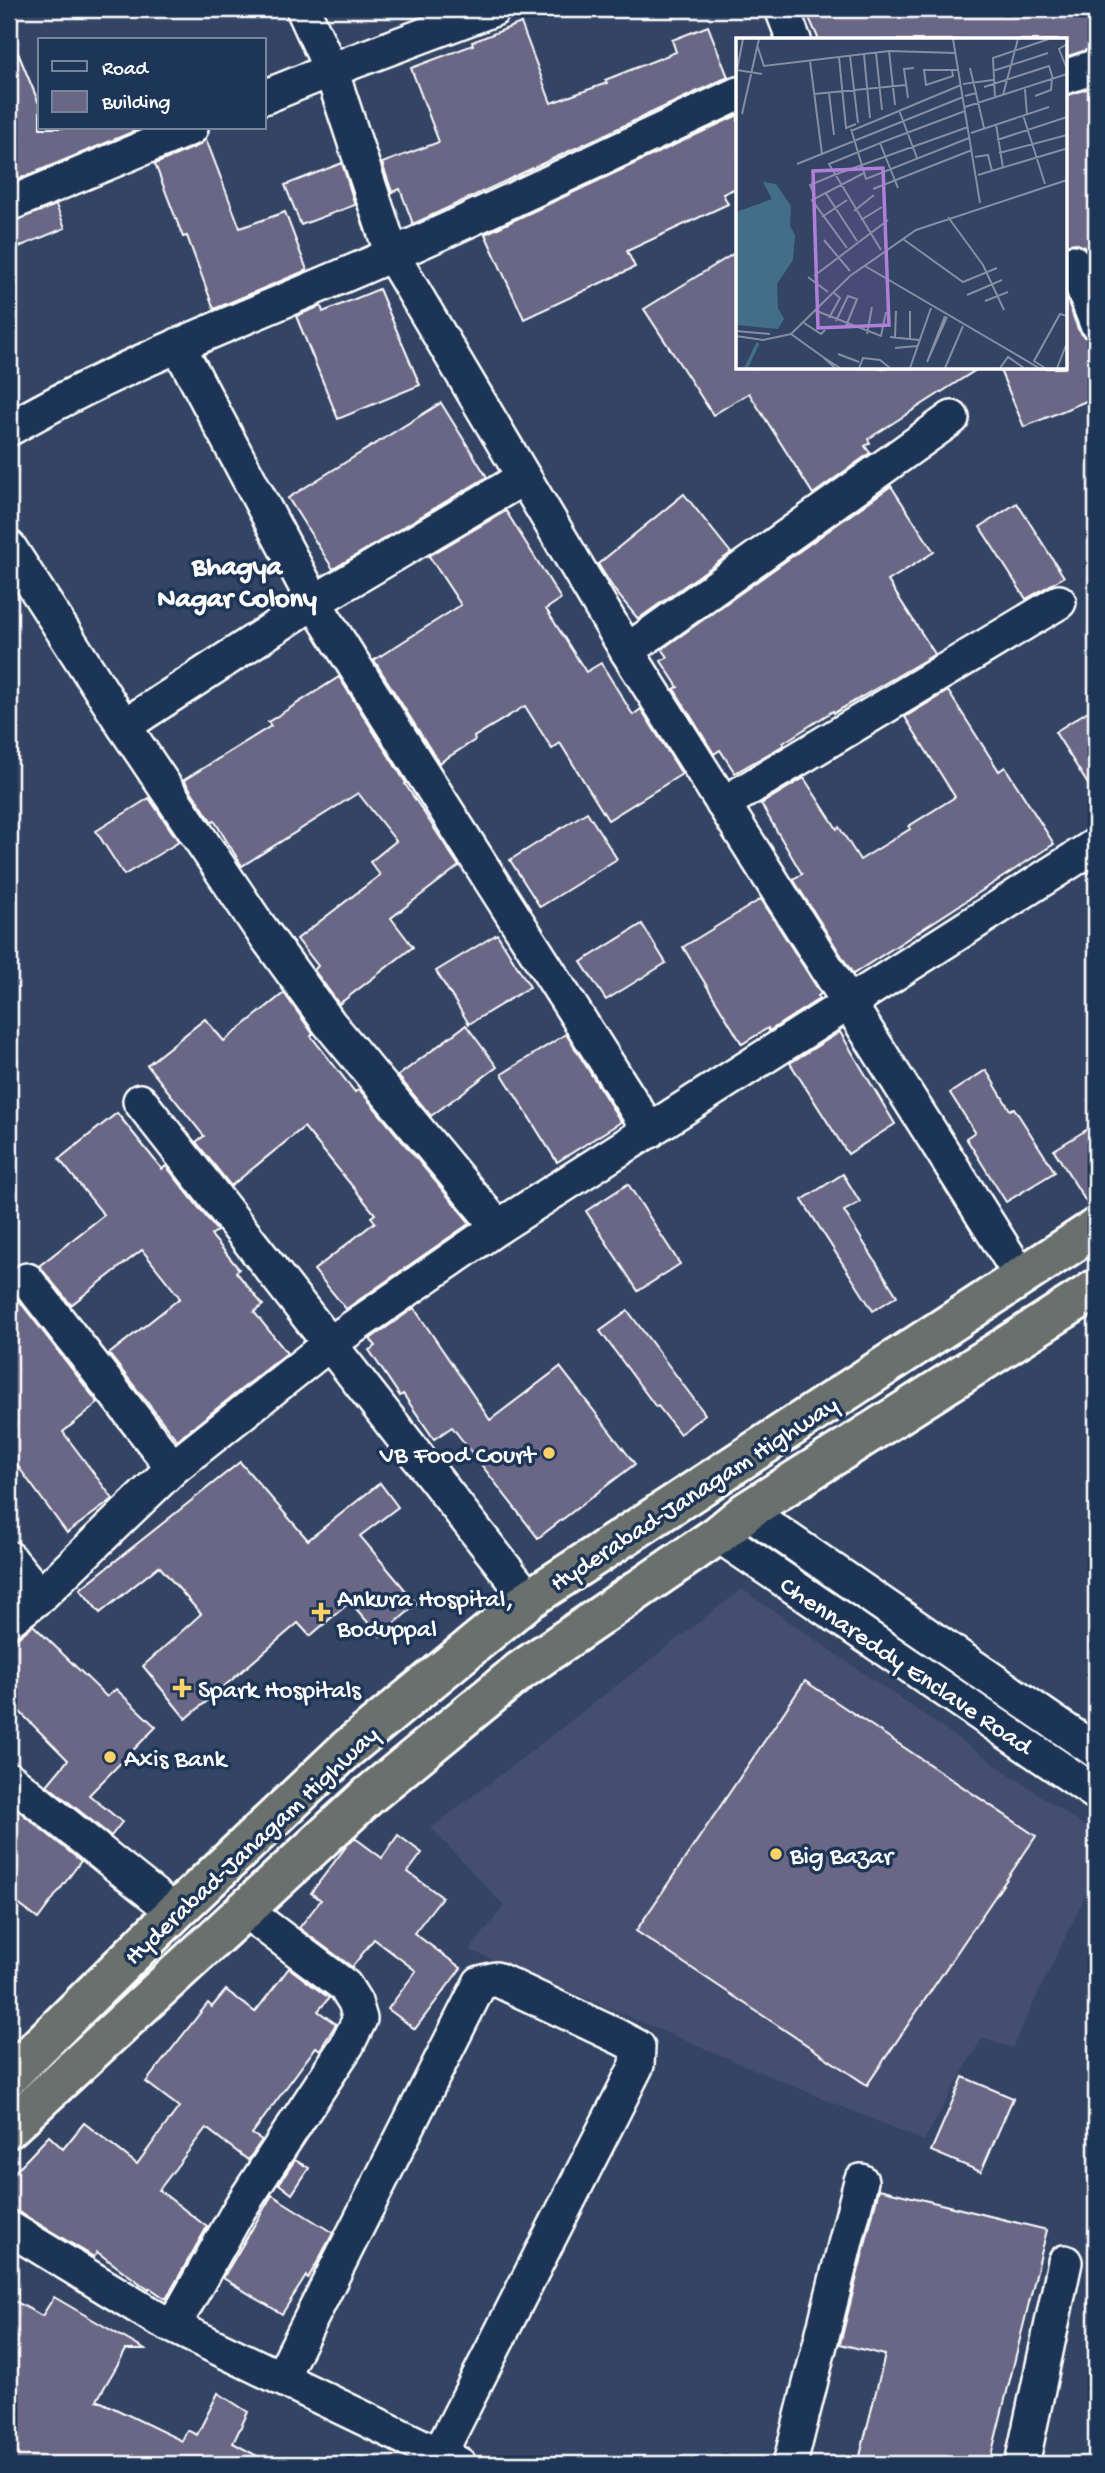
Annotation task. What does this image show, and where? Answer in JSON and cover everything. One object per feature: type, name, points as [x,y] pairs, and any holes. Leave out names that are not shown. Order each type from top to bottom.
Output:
[{"type":"highway","name":"Hyderabad-Janagam Highway","points":[[9,2076],[346,1749],[529,1600],[1096,1228]]},
{"type":"highway","name":"Hyderabad-Janagam Highway","points":[[9,2129],[368,1796],[520,1671],[718,1535],[747,1511],[1096,1289]]},
{"type":"highway","points":[[231,1859],[255,1900]]},
{"type":"street","points":[[303,9],[331,70],[391,255],[627,651],[1021,1276]]},
{"type":"street","points":[[266,96],[494,9]]},
{"type":"street","points":[[782,9],[793,38]]},
{"type":"street","points":[[1066,77],[1096,66]]},
{"type":"street","points":[[9,429],[178,345],[391,255],[736,94]]},
{"type":"street","points":[[9,204],[186,130]]},
{"type":"street","points":[[1078,260],[1096,322]]},
{"type":"street","points":[[178,345],[314,602],[650,1131]]},
{"type":"street","points":[[627,651],[952,418]]},
{"type":"street","points":[[124,726],[314,602],[523,478]]},
{"type":"street","points":[[9,547],[124,726],[258,925],[329,1023],[498,1227]]},
{"type":"street","points":[[723,804],[1059,603]]},
{"type":"street","points":[[9,1620],[40,1596],[173,1468],[329,1344],[498,1227],[1096,845]]},
{"type":"street","points":[[140,1101],[529,1600]]},
{"type":"street","points":[[27,1280],[173,1468]]},
{"type":"street","name":"Chennareddy Enclave Road","points":[[747,1511],[1096,1751]]},
{"type":"street","name":"Chennareddy Enclave Road","points":[[718,1535],[1096,1793]]},
{"type":"street","points":[[9,1558],[40,1596]]},
{"type":"street","points":[[9,1779],[175,1912]]},
{"type":"street","points":[[174,2325],[240,2208],[347,2045],[360,2019],[355,2002],[345,1986],[255,1900]]},
{"type":"street","points":[[9,2228],[158,2319],[450,2460],[637,2064],[638,2047],[496,1979],[480,1983],[281,2378]]},
{"type":"street","points":[[790,2464],[861,2181]]},
{"type":"street","points":[[1022,2464],[1065,2262]]},
{"type":"shaded area","name":"Big Bazar","points":[[742,1589],[1096,1834],[1096,1873],[1012,2048],[982,2038],[924,2141],[470,1950],[504,1906],[431,1828]]},
{"type":"building","points":[[805,9],[1096,9],[1096,47],[1066,57],[1066,38],[818,38]]},
{"type":"building","points":[[521,23],[551,103],[607,83],[605,80],[676,52],[672,40],[708,26],[728,77],[413,224],[400,189],[392,192],[382,163],[439,142],[411,68],[473,45],[472,42]]},
{"type":"building","points":[[9,31],[38,101],[38,130],[137,130],[9,183]]},
{"type":"building","points":[[1096,86],[1096,269],[1085,247],[1075,243],[1066,245],[1066,96]]},
{"type":"building","points":[[736,116],[736,188],[723,194],[728,204],[627,251],[635,267],[524,319],[485,234]]},
{"type":"building","points":[[206,139],[240,228],[285,212],[307,270],[214,309],[187,236],[183,237],[155,164],[198,146]]},
{"type":"building","points":[[342,163],[355,205],[301,225],[285,185]]},
{"type":"building","points":[[56,205],[65,228],[9,251],[9,223]]},
{"type":"building","points":[[736,252],[736,369],[977,369],[868,439],[870,443],[865,446],[870,453],[813,494],[749,393],[713,415],[644,309]]},
{"type":"building","points":[[379,289],[420,385],[338,419],[296,316],[321,306],[323,312]]},
{"type":"building","points":[[1066,297],[1078,329],[1084,337],[1096,341],[1096,397],[1024,427],[999,369],[1066,369]]},
{"type":"building","points":[[441,403],[487,477],[333,569],[288,498]]},
{"type":"building","points":[[891,486],[934,552],[888,581],[935,654],[834,713],[833,711],[783,743],[784,745],[735,773],[720,750],[714,754],[674,689],[678,687],[661,661],[668,657],[662,649]]},
{"type":"building","points":[[684,494],[731,553],[638,619],[615,591],[598,564]]},
{"type":"building","points":[[1017,503],[1064,577],[1026,599],[980,527]]},
{"type":"building","points":[[506,511],[561,599],[546,609],[586,672],[601,663],[633,715],[641,709],[682,774],[608,820],[560,743],[552,749],[525,706],[474,737],[475,740],[439,763],[374,660],[461,605],[429,556]]},
{"type":"building","points":[[339,677],[459,866],[391,918],[413,947],[339,1004],[314,970],[318,966],[297,939],[380,875],[370,862],[396,841],[358,793],[242,866],[214,820],[212,822],[184,780],[271,726],[268,722]]},
{"type":"building","points":[[948,691],[999,771],[1005,767],[1054,844],[853,974],[793,879],[802,874],[761,804],[804,778],[860,860],[955,797],[905,717]]},
{"type":"building","points":[[1096,706],[1096,797],[1055,732]]},
{"type":"building","points":[[149,798],[179,842],[124,875],[96,831]]},
{"type":"building","points":[[587,812],[617,859],[540,907],[510,860]]},
{"type":"building","points":[[761,899],[821,994],[819,999],[769,1031],[768,1028],[742,1044],[683,947]]},
{"type":"building","points":[[642,924],[666,963],[606,1000],[581,962]]},
{"type":"building","points":[[497,934],[530,987],[469,1024],[436,971]]},
{"type":"building","points":[[284,993],[313,1034],[311,1036],[355,1092],[359,1089],[470,1223],[346,1309],[314,1270],[375,1222],[371,1217],[375,1214],[304,1127],[231,1186],[196,1142],[204,1136],[147,1065],[205,1019],[224,1041]]},
{"type":"building","points":[[466,1025],[497,1067],[431,1116],[398,1076]]},
{"type":"building","points":[[840,1032],[895,1124],[848,1154],[790,1063]]},
{"type":"building","points":[[566,1034],[621,1122],[557,1162],[502,1074]]},
{"type":"building","points":[[986,1070],[1010,1110],[1014,1108],[1055,1172],[1006,1202],[966,1138],[975,1132],[950,1093]]},
{"type":"building","points":[[117,1113],[162,1169],[166,1166],[217,1231],[211,1235],[239,1269],[236,1272],[263,1305],[254,1312],[287,1353],[177,1440],[109,1354],[180,1298],[142,1250],[71,1305],[39,1266],[104,1215],[59,1159]]},
{"type":"building","points":[[1096,1124],[1096,1206],[1090,1208],[1054,1150]]},
{"type":"building","points":[[843,1174],[860,1202],[844,1211],[897,1296],[873,1311],[802,1200]]},
{"type":"building","points":[[628,1184],[680,1264],[638,1291],[586,1211]]},
{"type":"building","points":[[10,1289],[98,1403],[63,1432],[113,1499],[67,1533],[9,1454]]},
{"type":"building","name":"VB Food Court","points":[[414,1308],[490,1420],[560,1367],[635,1464],[538,1538],[452,1427],[434,1439],[369,1350],[376,1346],[370,1339]]},
{"type":"building","points":[[628,1311],[705,1414],[680,1434],[658,1406],[656,1407],[600,1331]]},
{"type":"building","points":[[240,1462],[308,1540],[380,1483],[398,1507],[360,1536],[417,1604],[380,1636],[350,1602],[310,1636],[298,1623],[186,1719],[143,1666],[201,1614],[159,1566],[100,1613],[80,1589]]},
{"type":"building","points":[[33,1625],[107,1697],[116,1689],[156,1727],[89,1795],[122,1822],[111,1836],[47,1785],[68,1760],[9,1701],[9,1639],[20,1636]]},
{"type":"building","points":[[805,1681],[1036,1836],[867,2085],[636,1931]]},
{"type":"building","points":[[9,1803],[81,1861],[38,1919],[9,1897]]},
{"type":"building","points":[[398,1835],[422,1853],[408,1872],[442,1897],[414,1933],[461,1968],[415,2029],[388,2009],[416,1971],[374,1939],[352,1967],[299,1928],[321,1900],[311,1893],[348,1844],[355,1838],[382,1858]]},
{"type":"building","points":[[289,1968],[329,1998],[318,2011],[336,2024],[320,2050],[316,2047],[252,2134],[262,2140],[248,2160],[206,2128],[159,2190],[207,2227],[166,2299],[150,2288],[149,2290],[97,2252],[94,2257],[19,2212],[9,2209],[9,2178],[49,2136],[63,2149],[84,2123],[137,2164],[179,2107],[146,2082],[208,2003],[212,2007],[226,1990],[255,2012]]},
{"type":"building","points":[[963,2077],[1013,2098],[981,2172],[931,2151]]},
{"type":"building","points":[[295,2160],[309,2168],[292,2194],[279,2184]]},
{"type":"building","points":[[879,2189],[1047,2230],[989,2464],[858,2464],[885,2355],[840,2344]]},
{"type":"building","points":[[272,2195],[333,2233],[308,2278],[306,2276],[282,2314],[223,2278]]},
{"type":"building","points":[[54,2297],[145,2350],[126,2350],[97,2400],[182,2441],[187,2430],[197,2435],[218,2393],[248,2412],[233,2443],[272,2464],[9,2464],[9,2298],[42,2316]]},
{"type":"place","name":"VB Food Court","points":[[549,1453]]},
{"type":"place","name":"Ankura Hospital, Boduppal","points":[[321,1612]]},
{"type":"place","name":"Spark Hospitals","points":[[182,1688]]},
{"type":"place","name":"Axis Bank","points":[[110,1757]]},
{"type":"place","name":"Big Bazar","points":[[776,1854]]},
{"type":"district","name":"Bhagya Nagar Colony","points":[[237,580]]}]
